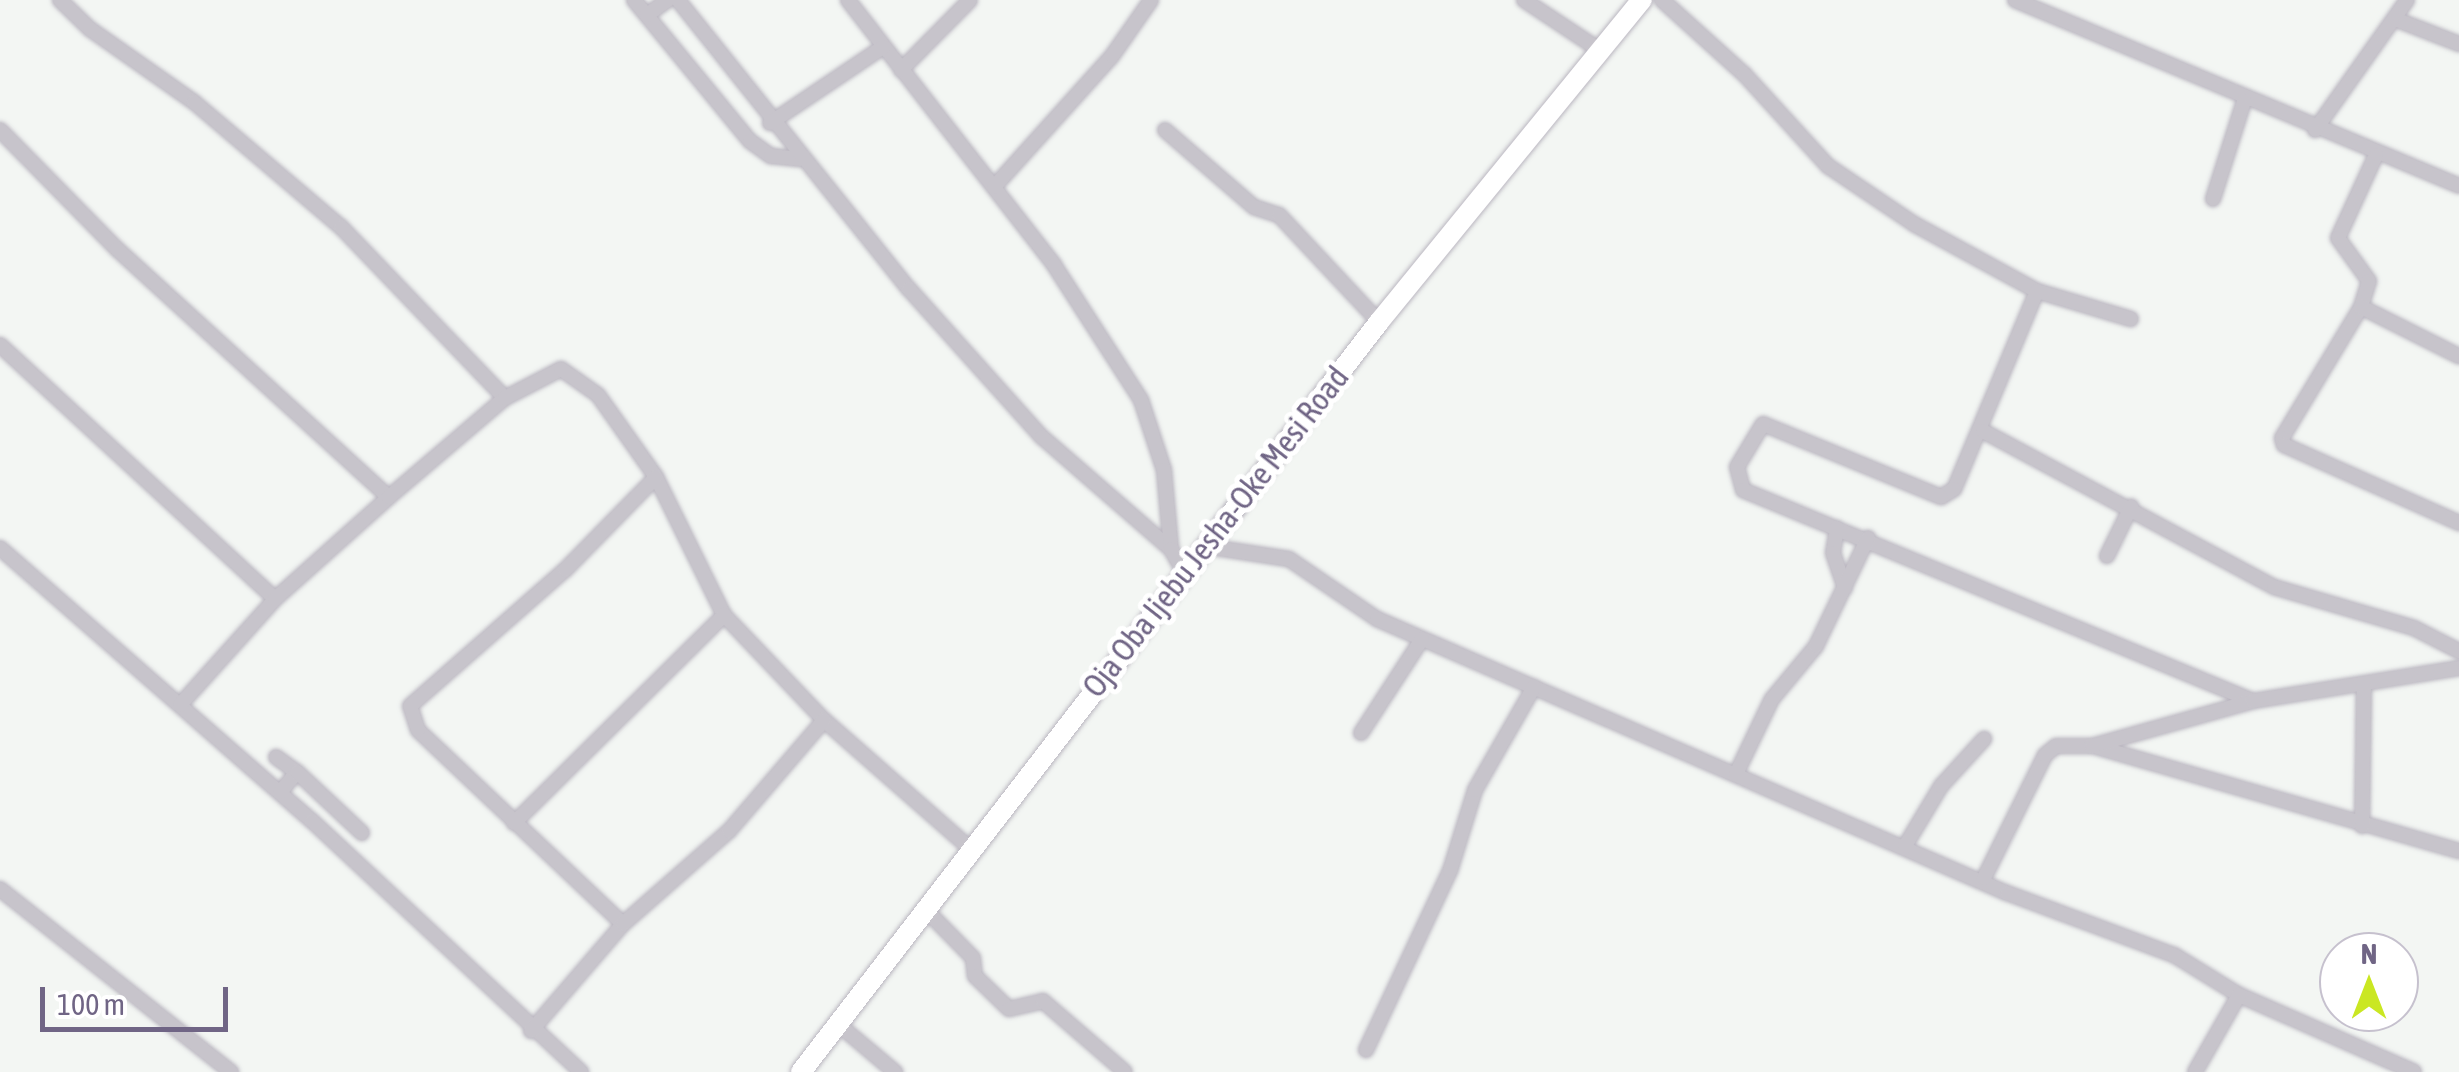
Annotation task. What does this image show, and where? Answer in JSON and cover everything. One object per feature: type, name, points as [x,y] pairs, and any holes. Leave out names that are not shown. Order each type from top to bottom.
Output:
[{"type":"main road","name":"Oja Oba Ijebu Jesha-Oke Mesi Road","points":[[800,1072],[1379,322],[1598,49],[1642,0]]},
{"type":"street","points":[[60,0],[90,29],[194,102],[341,227],[505,398]]},
{"type":"street","points":[[634,0],[750,141],[771,156],[800,159]]},
{"type":"street","points":[[646,15],[668,0]]},
{"type":"street","points":[[678,0],[770,124],[1042,437],[1172,549],[1184,572]]},
{"type":"street","points":[[848,0],[1054,264],[1141,400],[1164,470],[1172,549]]},
{"type":"street","points":[[901,70],[970,0]]},
{"type":"street","points":[[994,187],[1112,56],[1150,0]]},
{"type":"street","points":[[1524,0],[1598,49]]},
{"type":"street","points":[[1662,0],[1744,74],[1828,166],[1914,224],[2036,290],[2132,320]]},
{"type":"street","points":[[2015,0],[2244,101],[2459,186]]},
{"type":"street","points":[[2315,130],[2407,0]]},
{"type":"street","points":[[2396,19],[2459,44]]},
{"type":"street","points":[[770,124],[883,47]]},
{"type":"street","points":[[2213,199],[2244,101]]},
{"type":"street","points":[[0,130],[116,249],[390,498]]},
{"type":"street","points":[[1165,130],[1254,207],[1279,215],[1379,322]]},
{"type":"street","points":[[2376,155],[2338,238],[2369,282],[2361,308],[2291,417],[2284,445],[2459,523]]},
{"type":"street","points":[[2036,290],[1983,431],[1959,481],[1941,497],[1772,424],[1756,428],[1737,467],[1743,490],[1868,538],[2252,701]]},
{"type":"street","points":[[2361,308],[2459,356]]},
{"type":"street","points":[[0,344],[276,599]]},
{"type":"street","points":[[180,705],[276,599],[505,398],[551,370],[572,372],[598,396],[656,477],[724,615],[824,720],[972,850]]},
{"type":"street","points":[[1983,431],[2274,586],[2414,628],[2459,651]]},
{"type":"street","points":[[623,924],[418,730],[410,706],[566,570],[656,477]]},
{"type":"street","points":[[2107,556],[2131,508]]},
{"type":"street","points":[[1837,528],[1833,553],[1845,588]]},
{"type":"street","points":[[1736,774],[1772,699],[1816,646],[1868,538]]},
{"type":"street","points":[[1204,546],[1289,560],[1360,610],[1984,878],[2007,894],[2174,956],[2239,995],[2414,1072]]},
{"type":"street","points":[[0,548],[280,792],[530,1031],[579,1071]]},
{"type":"street","points":[[514,823],[724,615]]},
{"type":"street","points":[[1361,733],[1422,638]]},
{"type":"street","points":[[2092,746],[2252,701],[2364,687],[2459,668]]},
{"type":"street","points":[[1366,1050],[1450,871],[1475,790],[1534,687]]},
{"type":"street","points":[[2362,826],[2364,687]]},
{"type":"street","points":[[530,1031],[623,924],[729,830],[824,720]]},
{"type":"street","points":[[1905,846],[1941,786],[1984,739]]},
{"type":"street","points":[[1984,878],[2045,754],[2070,742],[2459,850]]},
{"type":"street","points":[[276,756],[362,834]]},
{"type":"street","points":[[280,792],[298,772]]},
{"type":"street","points":[[0,889],[231,1072]]},
{"type":"street","points":[[926,910],[974,958],[975,976],[1009,1009],[1043,1001],[1125,1072]]},
{"type":"street","points":[[2195,1072],[2239,995]]},
{"type":"street","points":[[838,1024],[895,1072]]}]
